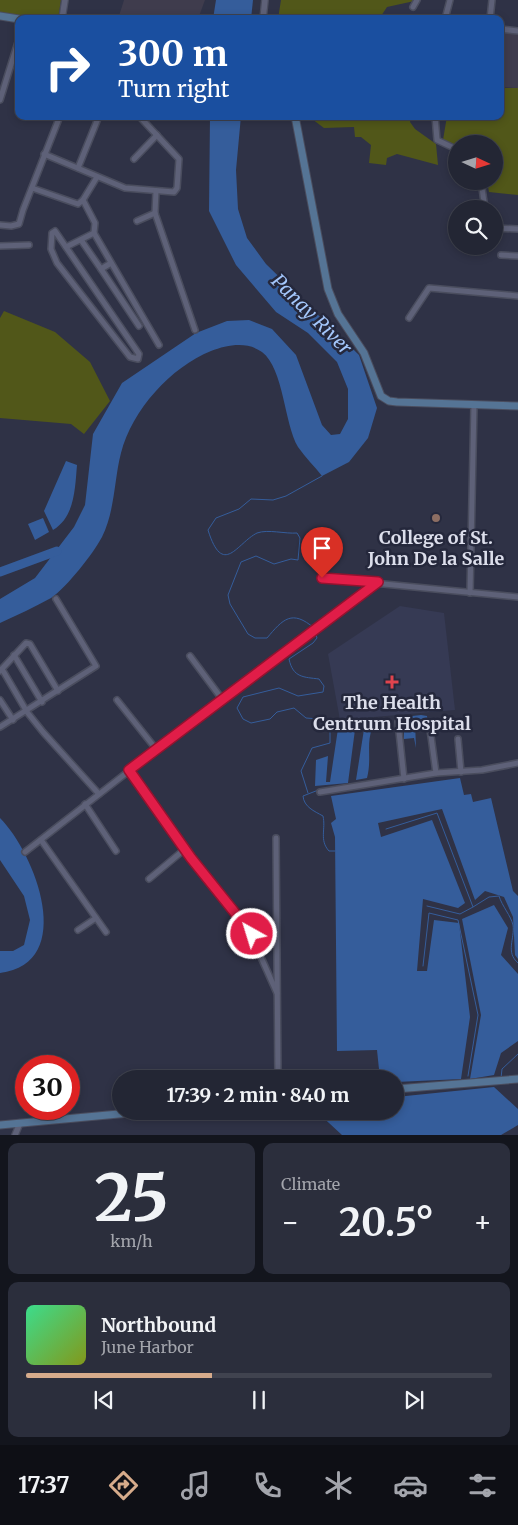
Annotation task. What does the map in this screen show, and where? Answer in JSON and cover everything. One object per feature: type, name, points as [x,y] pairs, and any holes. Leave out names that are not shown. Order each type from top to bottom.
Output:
[{"type":"main road","points":[[0,16],[15,18]]},
{"type":"main road","points":[[296,120],[328,289],[338,314],[364,353],[381,396],[389,401],[397,402],[518,406]]},
{"type":"main road","points":[[404,1088],[514,1079]]},
{"type":"main road","points":[[0,1125],[112,1115]]},
{"type":"street","points":[[63,15],[65,0]]},
{"type":"street","points":[[263,15],[265,0]]},
{"type":"street","points":[[413,6],[417,0]]},
{"type":"street","points":[[446,15],[450,0]]},
{"type":"street","points":[[490,15],[492,0]]},
{"type":"street","points":[[504,29],[518,31]]},
{"type":"street","points":[[0,100],[15,52]]},
{"type":"street","points":[[0,225],[11,226],[20,224],[44,154],[58,120]]},
{"type":"street","points":[[78,168],[97,120]]},
{"type":"street","points":[[44,154],[125,188],[176,191],[179,159],[143,120]]},
{"type":"street","points":[[435,120],[437,140],[448,145]]},
{"type":"street","points":[[134,159],[157,135]]},
{"type":"street","points":[[32,188],[78,204],[83,200],[97,177]]},
{"type":"street","points":[[156,190],[155,213],[194,330]]},
{"type":"street","points":[[83,200],[95,223],[94,233],[159,345]]},
{"type":"street","points":[[137,222],[155,213]]},
{"type":"street","points":[[503,228],[518,229]]},
{"type":"street","points":[[55,231],[66,247],[139,354],[138,359],[130,357],[58,263],[51,249],[52,233],[55,231]]},
{"type":"street","points":[[66,247],[94,233]]},
{"type":"street","points":[[81,240],[139,326]]},
{"type":"street","points":[[0,246],[29,245]]},
{"type":"street","points":[[501,255],[518,256]]},
{"type":"street","points":[[101,270],[111,263]]},
{"type":"street","points":[[409,318],[429,288],[518,296]]},
{"type":"street","points":[[127,308],[134,304]]},
{"type":"street","points":[[470,593],[474,405]]},
{"type":"street","points":[[322,578],[518,597]]},
{"type":"street","points":[[25,852],[129,770],[378,582]]},
{"type":"street","points":[[0,727],[27,712],[96,666],[56,599]]},
{"type":"street","points":[[58,692],[30,644],[26,643],[1,670],[27,712],[99,794]]},
{"type":"street","points":[[14,656],[42,702]]},
{"type":"street","points":[[190,656],[222,699]]},
{"type":"street","points":[[0,700],[13,720]]},
{"type":"street","points":[[118,700],[156,750]]},
{"type":"street","points":[[398,722],[404,779]]},
{"type":"street","points":[[430,730],[436,773]]},
{"type":"street","points":[[458,739],[461,772]]},
{"type":"street","points":[[320,792],[436,773],[461,772],[518,763]]},
{"type":"street","points":[[129,770],[185,849],[230,908],[247,926],[277,993]]},
{"type":"street","points":[[85,804],[116,851]]},
{"type":"street","points":[[276,838],[278,1070]]},
{"type":"street","points":[[41,840],[106,932]]},
{"type":"street","points":[[149,880],[185,849]]},
{"type":"street","points":[[78,930],[96,918]]},
{"type":"street","points":[[15,1135],[20,1123]]},
{"type":"shaded area","points":[[124,0],[205,0],[199,15],[119,15]]},
{"type":"shaded area","points":[[504,32],[518,34],[518,88],[504,87]]},
{"type":"shaded area","name":"The Health Centrum Hospital","points":[[400,606],[444,613],[455,710],[340,720],[328,654]]},
{"type":"green space","points":[[0,0],[61,0],[59,15],[15,15],[0,13]]},
{"type":"green space","points":[[281,0],[419,0],[387,7],[382,15],[279,15]]},
{"type":"green space","points":[[505,88],[518,88],[518,195],[489,192],[489,190],[503,190],[503,135],[448,135],[448,142],[443,140],[446,120],[504,120]]},
{"type":"green space","points":[[313,120],[411,120],[415,129],[436,144],[438,165],[397,154],[387,158],[386,165],[369,163],[371,145],[361,137],[355,137],[354,127],[324,128]]},
{"type":"green space","points":[[4,311],[55,332],[90,362],[110,401],[84,434],[71,424],[0,418],[0,318]]},
{"type":"water","points":[[216,0],[253,0],[251,15],[214,15]]},
{"type":"water","name":"Panay River","points":[[210,120],[241,120],[236,170],[238,209],[247,238],[266,264],[359,355],[377,408],[368,438],[349,462],[322,476],[298,447],[293,437],[275,371],[262,352],[250,346],[237,345],[217,349],[196,358],[168,379],[155,392],[134,421],[121,453],[112,506],[106,527],[98,544],[86,561],[72,578],[51,598],[0,623],[0,599],[35,578],[74,527],[85,505],[93,434],[122,383],[196,333],[227,321],[249,320],[272,329],[296,355],[322,425],[331,435],[340,434],[348,419],[348,389],[337,362],[308,333],[276,312],[236,265],[209,211]]},
{"type":"water","points":[[66,461],[77,465],[74,492],[66,518],[53,530],[44,511]]},
{"type":"water","points":[[43,518],[49,532],[35,540],[28,524]]},
{"type":"water","points":[[427,716],[428,724],[420,720],[415,722],[416,748],[414,738],[404,739],[404,717]]},
{"type":"water","points":[[388,721],[372,729],[369,740],[367,778],[356,780],[365,723]]},
{"type":"water","points":[[339,722],[356,722],[348,783],[315,786],[316,760],[328,756],[326,782],[330,782]]},
{"type":"water","points":[[460,778],[464,795],[471,794],[473,802],[491,798],[513,891],[518,896],[518,959],[515,955],[513,917],[504,897],[485,891],[475,900],[442,809],[378,823],[381,837],[432,820],[465,903],[458,908],[423,899],[417,971],[427,971],[434,920],[459,923],[470,1017],[461,1079],[404,1082],[404,1070],[379,1070],[377,1050],[337,1051],[335,837],[331,823],[336,819],[331,796]]},
{"type":"water","points":[[0,818],[13,834],[26,856],[36,880],[42,905],[44,929],[38,949],[24,965],[0,973],[0,951],[13,951],[24,945],[30,920],[24,896],[0,860]]},
{"type":"water","points":[[494,905],[508,928],[501,955],[518,974],[518,1041],[501,1053],[494,1075],[470,1079],[481,1015],[462,919]]},
{"type":"water","points":[[494,1087],[518,1109],[518,1125],[501,1135],[342,1135],[326,1120],[404,1120],[404,1096]]},
{"type":"waterway","points":[[314,628],[300,619],[288,619],[283,621],[267,638],[255,638],[248,634],[230,604],[228,595],[241,562],[256,556],[274,564],[291,559],[298,560],[300,538],[297,533],[266,531],[257,533],[237,549],[225,555],[219,552],[208,530],[216,518],[239,509],[251,499],[273,500],[286,496],[322,476]]},
{"type":"waterway","points":[[0,572],[57,551]]},
{"type":"waterway","points":[[308,793],[301,771],[312,748],[330,743],[330,725],[319,719],[306,718],[294,708],[277,712],[270,719],[251,723],[243,719],[237,708],[243,697],[279,688],[298,696],[323,692],[324,686],[319,679],[304,677],[296,673],[289,659],[313,643],[317,638],[315,632]]},
{"type":"waterway","points":[[321,789],[303,796],[305,803],[323,816],[324,843],[329,851],[335,851]]},
{"type":"waterway","points":[[386,829],[437,813],[473,907],[489,897],[499,896],[513,925],[511,950],[514,959],[518,963]]},
{"type":"waterway","points":[[427,906],[460,914],[473,907]]},
{"type":"waterway","points":[[423,966],[429,913],[458,920],[478,1015],[468,1076]]},
{"type":"waterway","points":[[501,1078],[502,1069],[518,1054]]},
{"type":"place","name":"College of St. John De la Salle","points":[[436,518]]},
{"type":"place","name":"The Health Centrum Hospital","points":[[392,682]]},
{"type":"route","points":[[252,934],[191,858],[129,770],[362,592],[378,582],[322,578]]}]
